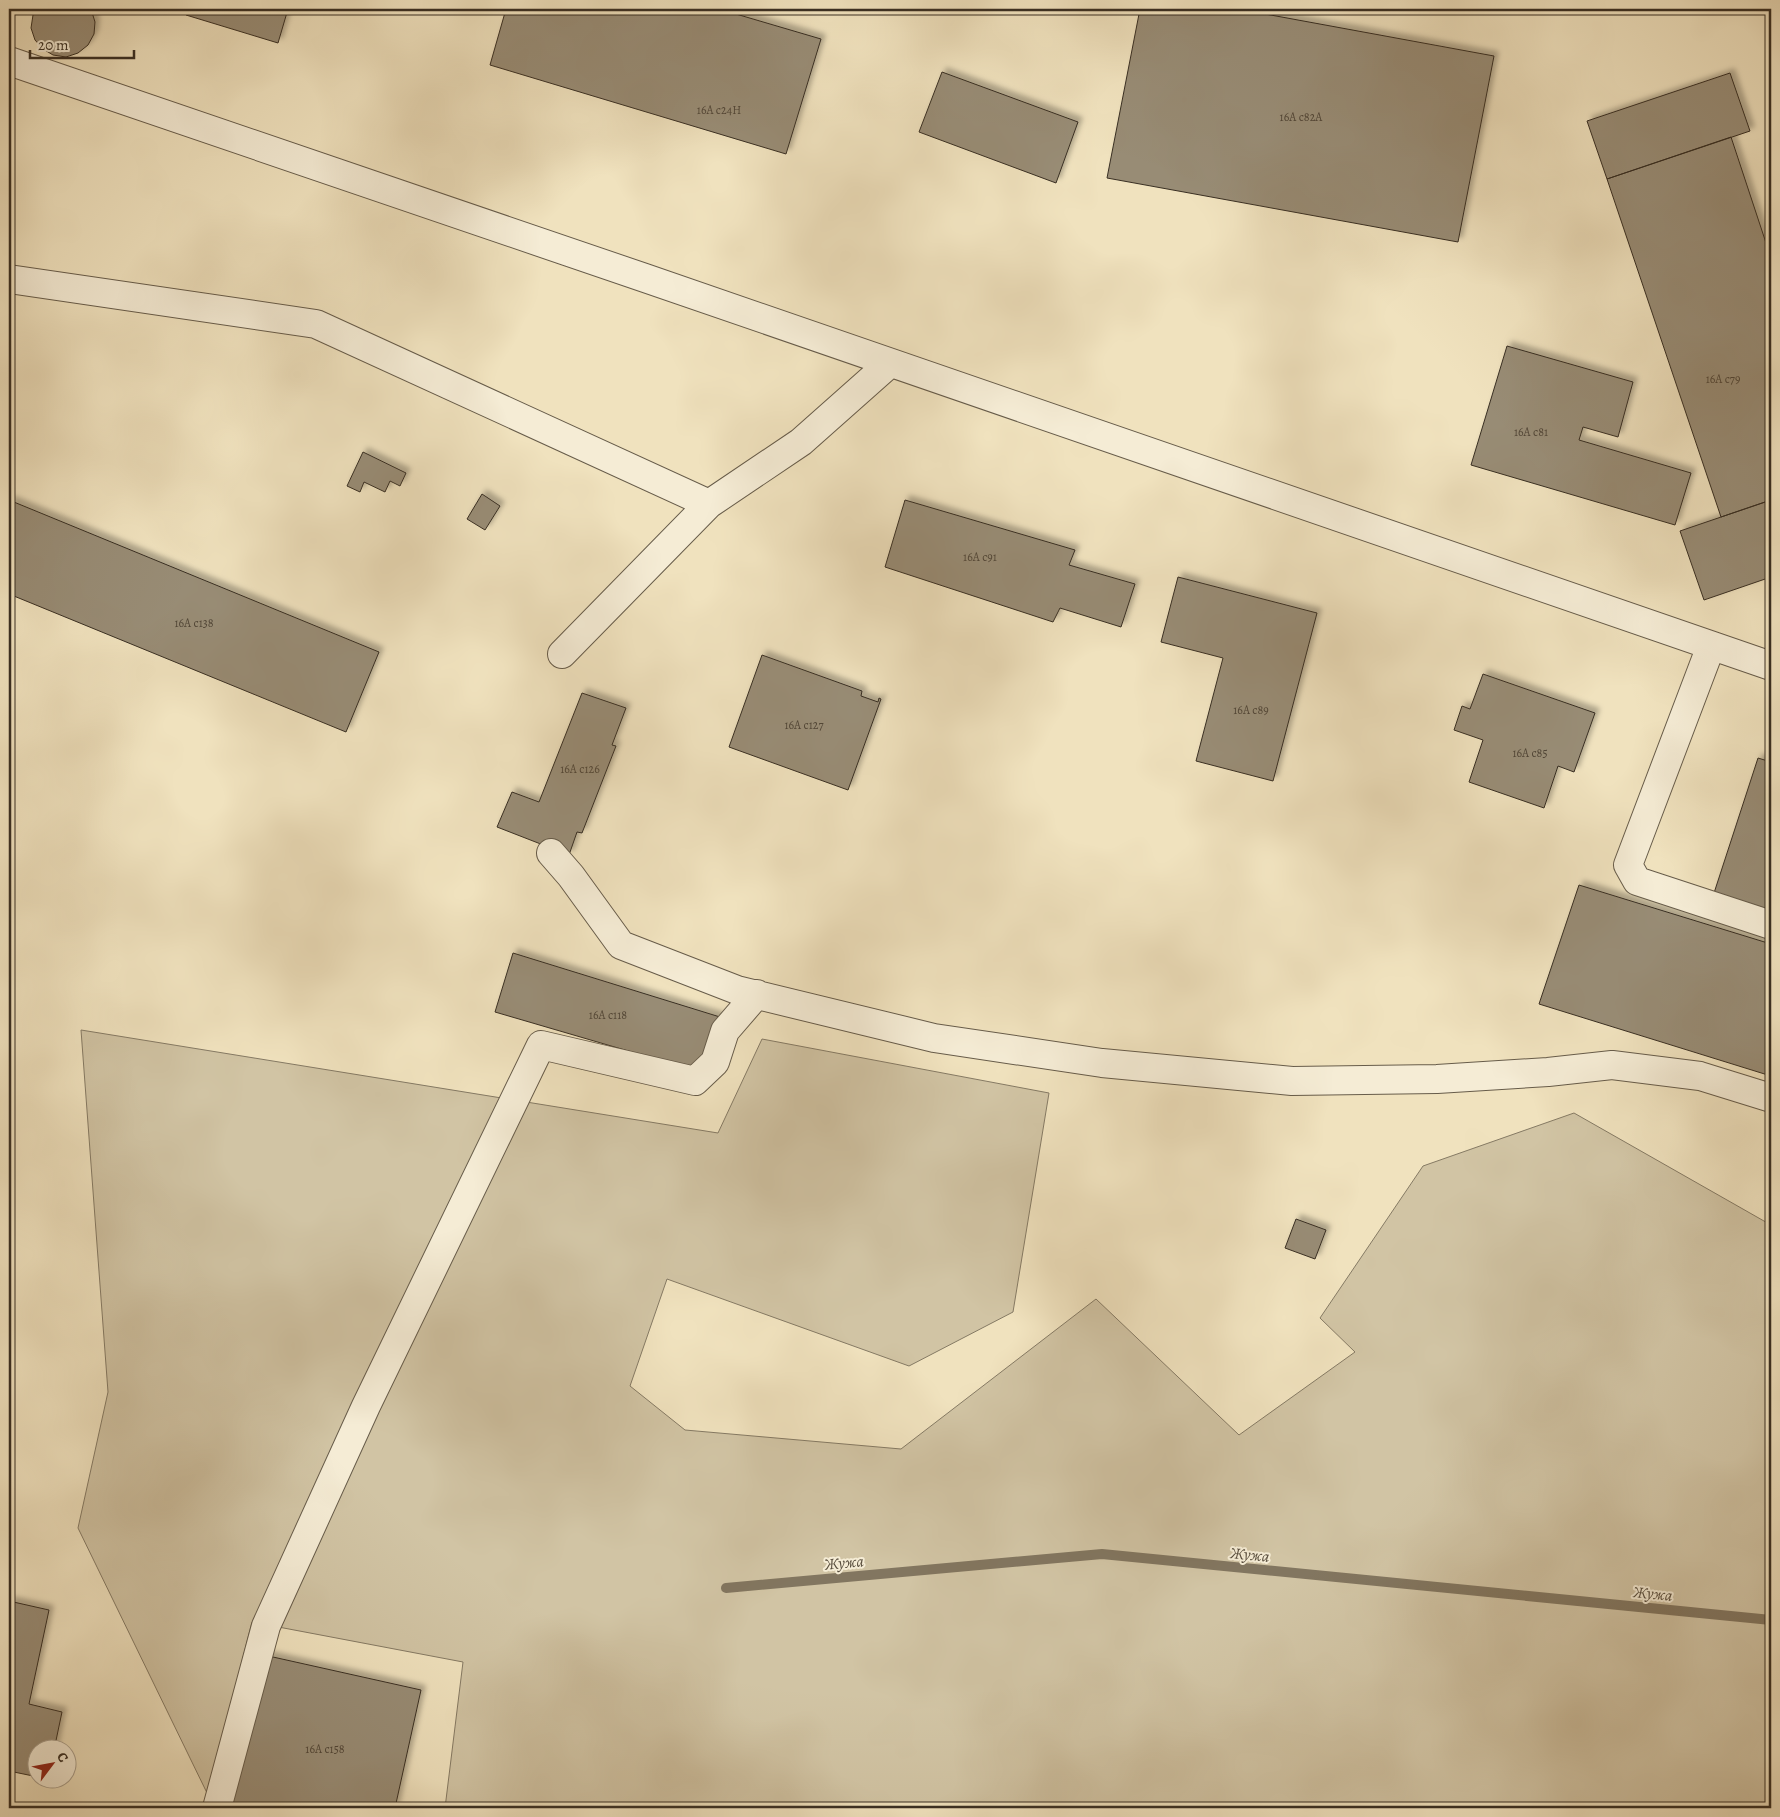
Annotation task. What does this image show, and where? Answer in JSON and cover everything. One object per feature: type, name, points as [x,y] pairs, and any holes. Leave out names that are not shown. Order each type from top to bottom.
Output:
[{"type":"lane","points":[[9,61],[1771,666]]},
{"type":"lane","points":[[9,279],[316,324],[710,504]]},
{"type":"lane","points":[[562,654],[710,504],[801,442],[890,363]]},
{"type":"lane","points":[[1710,646],[1628,865],[1637,881],[1771,925]]},
{"type":"lane","points":[[551,853],[571,876],[621,945],[737,990],[934,1038],[1102,1063],[1292,1081],[1437,1079],[1548,1072],[1612,1065],[1700,1076],[1771,1098]]},
{"type":"lane","points":[[217,1808],[266,1626],[366,1406],[541,1045],[695,1081],[715,1062],[725,1031],[757,994]]},
{"type":"shaded area","points":[[81,1030],[718,1133],[762,1039],[1049,1093],[1013,1312],[909,1366],[667,1279],[630,1386],[685,1430],[901,1449],[1096,1299],[1239,1435],[1355,1352],[1320,1318],[1423,1166],[1574,1113],[1771,1225],[1771,1808],[445,1808],[463,1662],[252,1622],[208,1795],[78,1528],[108,1392]]},
{"type":"building","points":[[36,9],[91,9],[95,22],[94,34],[88,45],[78,53],[66,57],[53,55],[43,49],[35,40],[31,28]]},
{"type":"building","points":[[188,9],[288,9],[278,43],[186,15]]},
{"type":"building","points":[[506,9],[719,9],[821,39],[786,154],[490,65]]},
{"type":"building","points":[[1140,9],[1238,9],[1494,56],[1458,242],[1107,178]]},
{"type":"building","points":[[942,72],[1078,122],[1056,183],[919,132]]},
{"type":"building","points":[[1730,73],[1750,131],[1607,179],[1587,121]]},
{"type":"building","points":[[1731,137],[1771,258],[1771,500],[1721,517],[1607,179]]},
{"type":"building","points":[[1507,346],[1633,382],[1618,437],[1583,427],[1579,440],[1691,473],[1675,525],[1471,465]]},
{"type":"building","points":[[363,452],[406,473],[400,486],[390,481],[385,492],[364,482],[360,492],[347,486]]},
{"type":"building","points":[[482,494],[500,506],[485,530],[467,519]]},
{"type":"building","points":[[9,500],[379,652],[346,732],[9,594]]},
{"type":"building","points":[[905,500],[1075,550],[1069,565],[1135,584],[1121,627],[1060,608],[1053,622],[885,567]]},
{"type":"building","points":[[1771,500],[1771,577],[1704,600],[1680,531]]},
{"type":"building","points":[[1178,577],[1317,613],[1273,781],[1196,761],[1223,658],[1161,642]]},
{"type":"building","points":[[762,655],[862,691],[861,696],[878,702],[879,698],[881,699],[848,790],[729,747]]},
{"type":"building","points":[[1483,674],[1595,713],[1574,772],[1558,766],[1544,808],[1469,782],[1483,740],[1454,730],[1462,706],[1470,709]]},
{"type":"building","points":[[582,693],[626,708],[612,745],[616,746],[582,833],[577,832],[569,855],[497,827],[512,792],[539,802]]},
{"type":"building","points":[[1758,758],[1771,762],[1771,912],[1714,893]]},
{"type":"building","points":[[1579,885],[1771,944],[1771,1076],[1539,1004]]},
{"type":"building","points":[[513,953],[720,1017],[700,1072],[495,1012]]},
{"type":"building","points":[[1296,1219],[1326,1230],[1315,1259],[1285,1248]]},
{"type":"building","points":[[9,1601],[49,1610],[29,1704],[62,1712],[56,1740],[28,1740],[28,1775],[9,1771]]},
{"type":"building","points":[[264,1655],[421,1690],[395,1808],[230,1808]]},
{"type":"waterway","name":"Жужа","points":[[726,1588],[1102,1554],[1771,1620]]}]
